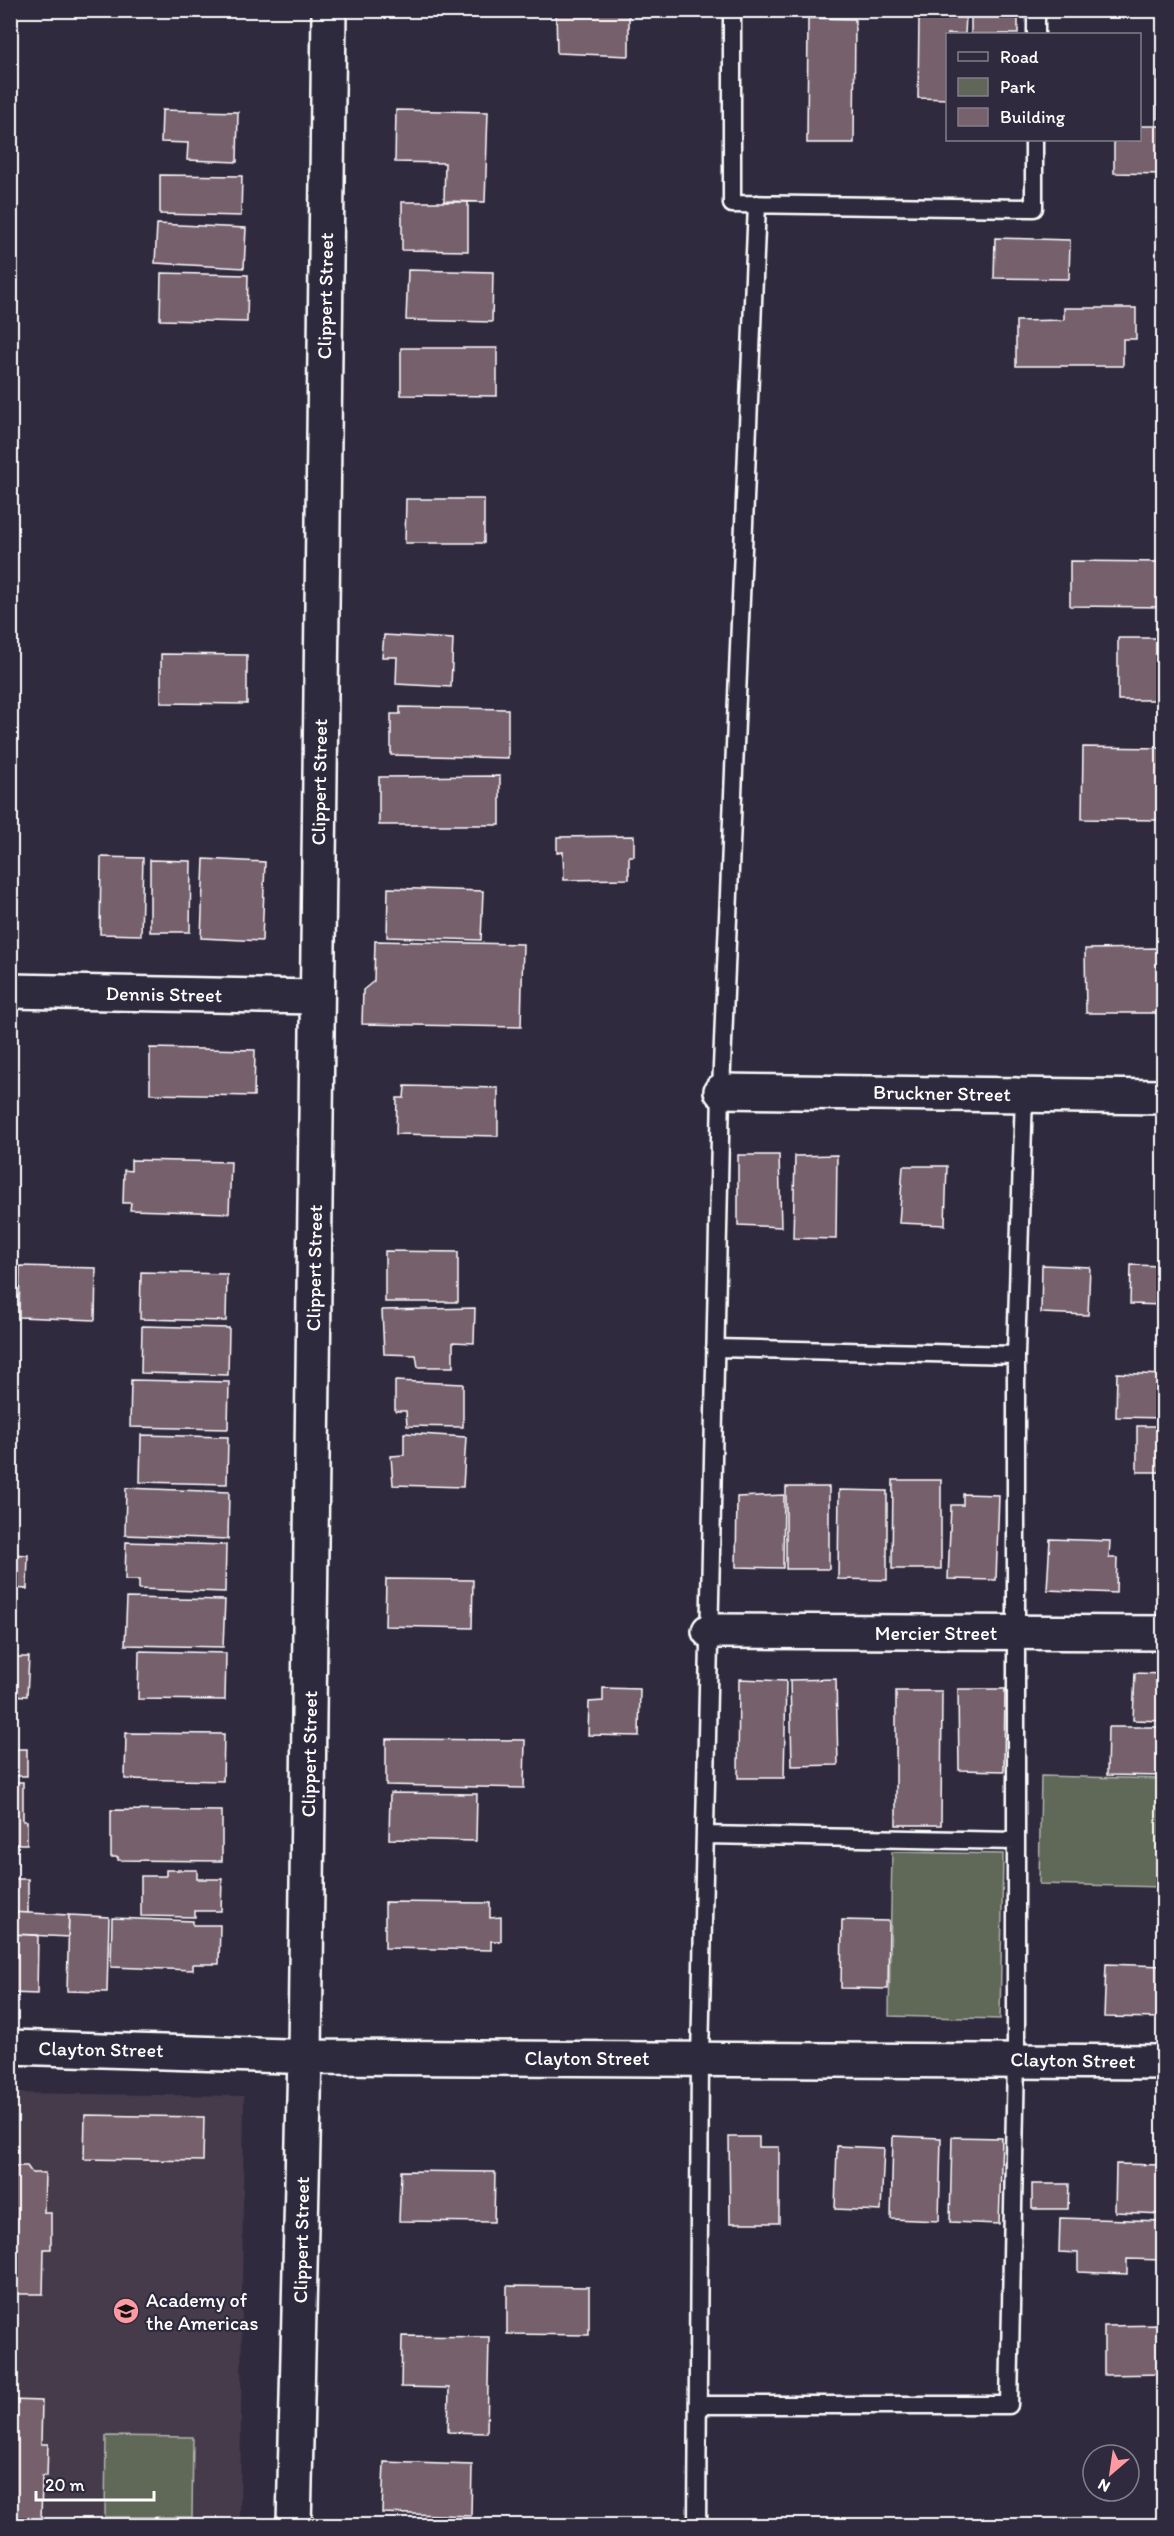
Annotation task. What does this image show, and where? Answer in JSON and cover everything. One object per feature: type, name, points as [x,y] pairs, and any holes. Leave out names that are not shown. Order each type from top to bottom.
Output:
[{"type":"street","name":"Clippert Street","points":[[294,2526],[305,2055],[329,10]]},
{"type":"street","name":"Dennis Street","points":[[10,991],[316,997]]},
{"type":"street","name":"Bruckner Street","points":[[721,1091],[1164,1097]]},
{"type":"street","name":"Mercier Street","points":[[709,1631],[1164,1633]]},
{"type":"street","name":"Clayton Street","points":[[10,2047],[327,2057],[1016,2059],[1164,2062]]},
{"type":"lane","points":[[732,10],[732,204],[1034,208],[1034,141]]},
{"type":"lane","points":[[1036,10],[1036,33]]},
{"type":"lane","points":[[698,2526],[700,2059],[721,1091],[757,204]]},
{"type":"lane","points":[[698,2405],[1009,2406],[1016,2059],[1016,1355],[1024,1094]]},
{"type":"lane","points":[[715,1348],[1016,1355]]},
{"type":"lane","points":[[705,1835],[1016,1841]]},
{"type":"shaded area","name":"Academy of the Americas","points":[[11,2093],[244,2096],[240,2525],[11,2526]]},
{"type":"green space","points":[[1041,1776],[1163,1779],[1163,1887],[1039,1884]]},
{"type":"green space","points":[[892,1852],[1003,1854],[1000,2019],[889,2016]]},
{"type":"green space","points":[[106,2436],[193,2437],[192,2517],[105,2517]]},
{"type":"building","points":[[556,10],[629,10],[629,56],[557,53]]},
{"type":"building","points":[[971,15],[1018,16],[1018,33],[971,33]]},
{"type":"building","points":[[919,16],[966,16],[965,33],[946,33],[946,99],[918,98]]},
{"type":"building","points":[[808,18],[855,19],[854,143],[807,143]]},
{"type":"building","points":[[1158,71],[1164,71],[1164,118],[1158,118]]},
{"type":"building","points":[[162,110],[238,112],[237,162],[187,160],[188,143],[161,142]]},
{"type":"building","points":[[396,110],[488,112],[485,202],[444,201],[445,163],[395,162]]},
{"type":"building","points":[[1141,126],[1164,126],[1164,174],[1114,173],[1114,141],[1141,141]]},
{"type":"building","points":[[160,175],[242,176],[241,216],[160,214]]},
{"type":"building","points":[[402,202],[468,202],[468,251],[402,250]]},
{"type":"building","points":[[157,224],[246,228],[244,268],[155,263]]},
{"type":"building","points":[[995,238],[1070,240],[1069,279],[994,278]]},
{"type":"building","points":[[408,270],[493,272],[492,322],[406,320]]},
{"type":"building","points":[[161,273],[248,275],[247,322],[160,320]]},
{"type":"building","points":[[1064,308],[1136,308],[1136,339],[1123,339],[1123,366],[1016,366],[1016,321],[1064,320]]},
{"type":"building","points":[[401,348],[497,348],[497,396],[401,395]]},
{"type":"building","points":[[406,499],[484,499],[484,543],[405,543]]},
{"type":"building","points":[[1070,561],[1164,562],[1164,607],[1070,606]]},
{"type":"building","points":[[384,635],[453,639],[451,687],[396,684],[397,657],[382,657]]},
{"type":"building","points":[[1118,638],[1164,638],[1164,700],[1118,700]]},
{"type":"building","points":[[161,654],[247,655],[247,704],[161,703]]},
{"type":"building","points":[[400,707],[508,709],[508,758],[391,755],[391,714],[400,714]]},
{"type":"building","points":[[1083,747],[1164,748],[1164,810],[1159,810],[1159,820],[1082,819]]},
{"type":"building","points":[[500,776],[500,825],[379,825],[379,777]]},
{"type":"building","points":[[634,836],[634,856],[629,856],[629,879],[564,880],[563,852],[557,853],[557,837]]},
{"type":"building","points":[[101,857],[143,858],[141,935],[100,934]]},
{"type":"building","points":[[204,859],[265,862],[262,941],[201,938]]},
{"type":"building","points":[[150,860],[191,861],[190,932],[150,932]]},
{"type":"building","points":[[388,888],[483,891],[481,940],[387,937]]},
{"type":"building","points":[[375,941],[523,944],[521,1027],[362,1024],[363,990],[374,981]]},
{"type":"building","points":[[1164,948],[1164,1013],[1086,1013],[1085,949]]},
{"type":"building","points":[[150,1048],[255,1050],[254,1096],[150,1094]]},
{"type":"building","points":[[405,1086],[498,1088],[498,1136],[396,1134],[397,1098],[404,1098]]},
{"type":"building","points":[[738,1155],[779,1155],[781,1227],[738,1225]]},
{"type":"building","points":[[837,1155],[836,1239],[793,1238],[795,1156]]},
{"type":"building","points":[[131,1160],[231,1162],[229,1213],[130,1210],[131,1203],[123,1203],[124,1170],[131,1171]]},
{"type":"building","points":[[903,1166],[947,1166],[945,1225],[899,1223]]},
{"type":"building","points":[[385,1251],[458,1252],[458,1302],[385,1302]]},
{"type":"building","points":[[1042,1265],[1090,1267],[1088,1315],[1041,1313]]},
{"type":"building","points":[[1131,1265],[1164,1266],[1164,1305],[1130,1304]]},
{"type":"building","points":[[20,1266],[96,1268],[95,1320],[19,1317]]},
{"type":"building","points":[[141,1272],[227,1274],[226,1321],[140,1319]]},
{"type":"building","points":[[475,1308],[474,1343],[453,1342],[453,1367],[418,1367],[416,1355],[384,1354],[382,1310]]},
{"type":"building","points":[[142,1326],[229,1328],[228,1375],[141,1373]]},
{"type":"building","points":[[1117,1373],[1164,1375],[1164,1418],[1116,1417]]},
{"type":"building","points":[[131,1380],[229,1382],[228,1429],[130,1427]]},
{"type":"building","points":[[395,1381],[463,1384],[463,1427],[407,1426],[406,1411],[395,1411]]},
{"type":"building","points":[[1137,1426],[1164,1426],[1164,1472],[1137,1472]]},
{"type":"building","points":[[404,1433],[466,1437],[463,1487],[393,1485],[391,1456],[404,1455]]},
{"type":"building","points":[[141,1435],[228,1437],[227,1484],[140,1482]]},
{"type":"building","points":[[893,1480],[941,1480],[941,1569],[892,1569]]},
{"type":"building","points":[[786,1487],[829,1487],[829,1569],[786,1569]]},
{"type":"building","points":[[126,1488],[229,1492],[228,1539],[125,1535]]},
{"type":"building","points":[[839,1490],[887,1491],[887,1580],[838,1579]]},
{"type":"building","points":[[963,1494],[999,1495],[996,1580],[948,1579],[951,1505],[963,1505]]},
{"type":"building","points":[[784,1495],[783,1568],[736,1567],[737,1497]]},
{"type":"building","points":[[1050,1539],[1110,1541],[1109,1558],[1117,1558],[1116,1593],[1047,1590]]},
{"type":"building","points":[[126,1542],[226,1545],[225,1592],[139,1589],[139,1580],[125,1580]]},
{"type":"building","points":[[10,1554],[28,1555],[27,1589],[10,1588]]},
{"type":"building","points":[[386,1579],[473,1580],[472,1628],[385,1626]]},
{"type":"building","points":[[127,1598],[225,1600],[223,1647],[125,1645]]},
{"type":"building","points":[[139,1651],[226,1653],[225,1700],[138,1699]]},
{"type":"building","points":[[10,1657],[29,1657],[27,1696],[10,1695]]},
{"type":"building","points":[[1135,1673],[1164,1674],[1164,1721],[1133,1720]]},
{"type":"building","points":[[739,1679],[786,1681],[784,1778],[738,1778]]},
{"type":"building","points":[[836,1679],[838,1765],[792,1766],[790,1680]]},
{"type":"building","points":[[603,1688],[640,1689],[639,1736],[588,1735],[589,1702],[603,1701]]},
{"type":"building","points":[[958,1689],[1005,1689],[1004,1771],[959,1770]]},
{"type":"building","points":[[896,1691],[942,1691],[941,1825],[896,1825]]},
{"type":"building","points":[[1108,1727],[1164,1727],[1164,1776],[1107,1775]]},
{"type":"building","points":[[126,1733],[224,1734],[223,1781],[125,1779]]},
{"type":"building","points":[[386,1739],[525,1740],[524,1788],[386,1785]]},
{"type":"building","points":[[10,1749],[27,1749],[27,1776],[10,1776]]},
{"type":"building","points":[[10,1782],[23,1782],[23,1821],[27,1821],[27,1844],[10,1844]]},
{"type":"building","points":[[390,1793],[477,1794],[476,1841],[389,1839]]},
{"type":"building","points":[[111,1810],[222,1811],[222,1861],[118,1860],[118,1857],[111,1857]]},
{"type":"building","points":[[166,1870],[197,1870],[197,1879],[222,1879],[221,1911],[195,1911],[195,1917],[141,1916],[141,1876],[166,1876]]},
{"type":"building","points":[[10,1879],[28,1879],[28,1913],[10,1912]]},
{"type":"building","points":[[385,1902],[490,1903],[490,1918],[501,1917],[501,1941],[491,1941],[491,1950],[385,1948]]},
{"type":"building","points":[[10,1912],[69,1915],[68,1937],[10,1934]]},
{"type":"building","points":[[69,1915],[109,1917],[107,1992],[67,1991]]},
{"type":"building","points":[[112,1918],[193,1921],[193,1925],[220,1925],[219,1964],[193,1964],[193,1970],[111,1967]]},
{"type":"building","points":[[842,1920],[889,1921],[888,1989],[841,1988]]},
{"type":"building","points":[[10,1934],[38,1935],[37,1994],[10,1993]]},
{"type":"building","points":[[1106,1964],[1164,1966],[1164,2018],[1104,2017]]},
{"type":"building","points":[[85,2115],[204,2117],[203,2161],[84,2159]]},
{"type":"building","points":[[893,2136],[941,2138],[939,2221],[891,2219]]},
{"type":"building","points":[[729,2137],[759,2137],[759,2147],[779,2147],[779,2223],[730,2223]]},
{"type":"building","points":[[952,2137],[1002,2138],[999,2224],[950,2222]]},
{"type":"building","points":[[837,2146],[884,2148],[881,2211],[835,2209]]},
{"type":"building","points":[[1116,2164],[1164,2165],[1164,2214],[1115,2212]]},
{"type":"building","points":[[10,2166],[27,2166],[32,2173],[45,2173],[44,2213],[51,2213],[51,2249],[44,2249],[43,2294],[10,2294]]},
{"type":"building","points":[[401,2171],[495,2172],[494,2222],[399,2221]]},
{"type":"building","points":[[1032,2184],[1069,2184],[1068,2209],[1032,2209]]},
{"type":"building","points":[[1060,2218],[1164,2221],[1164,2260],[1127,2259],[1127,2274],[1078,2272],[1078,2253],[1059,2252]]},
{"type":"building","points":[[507,2286],[589,2287],[589,2335],[507,2334]]},
{"type":"building","points":[[1164,2325],[1164,2374],[1104,2375],[1104,2326]]},
{"type":"building","points":[[402,2336],[489,2337],[487,2433],[448,2432],[449,2388],[401,2387]]},
{"type":"building","points":[[10,2400],[42,2401],[41,2444],[48,2444],[47,2476],[42,2476],[41,2522],[10,2521]]},
{"type":"building","points":[[384,2462],[472,2465],[471,2516],[382,2513]]},
{"type":"place","name":"Academy of the Americas","points":[[126,2311]]}]
